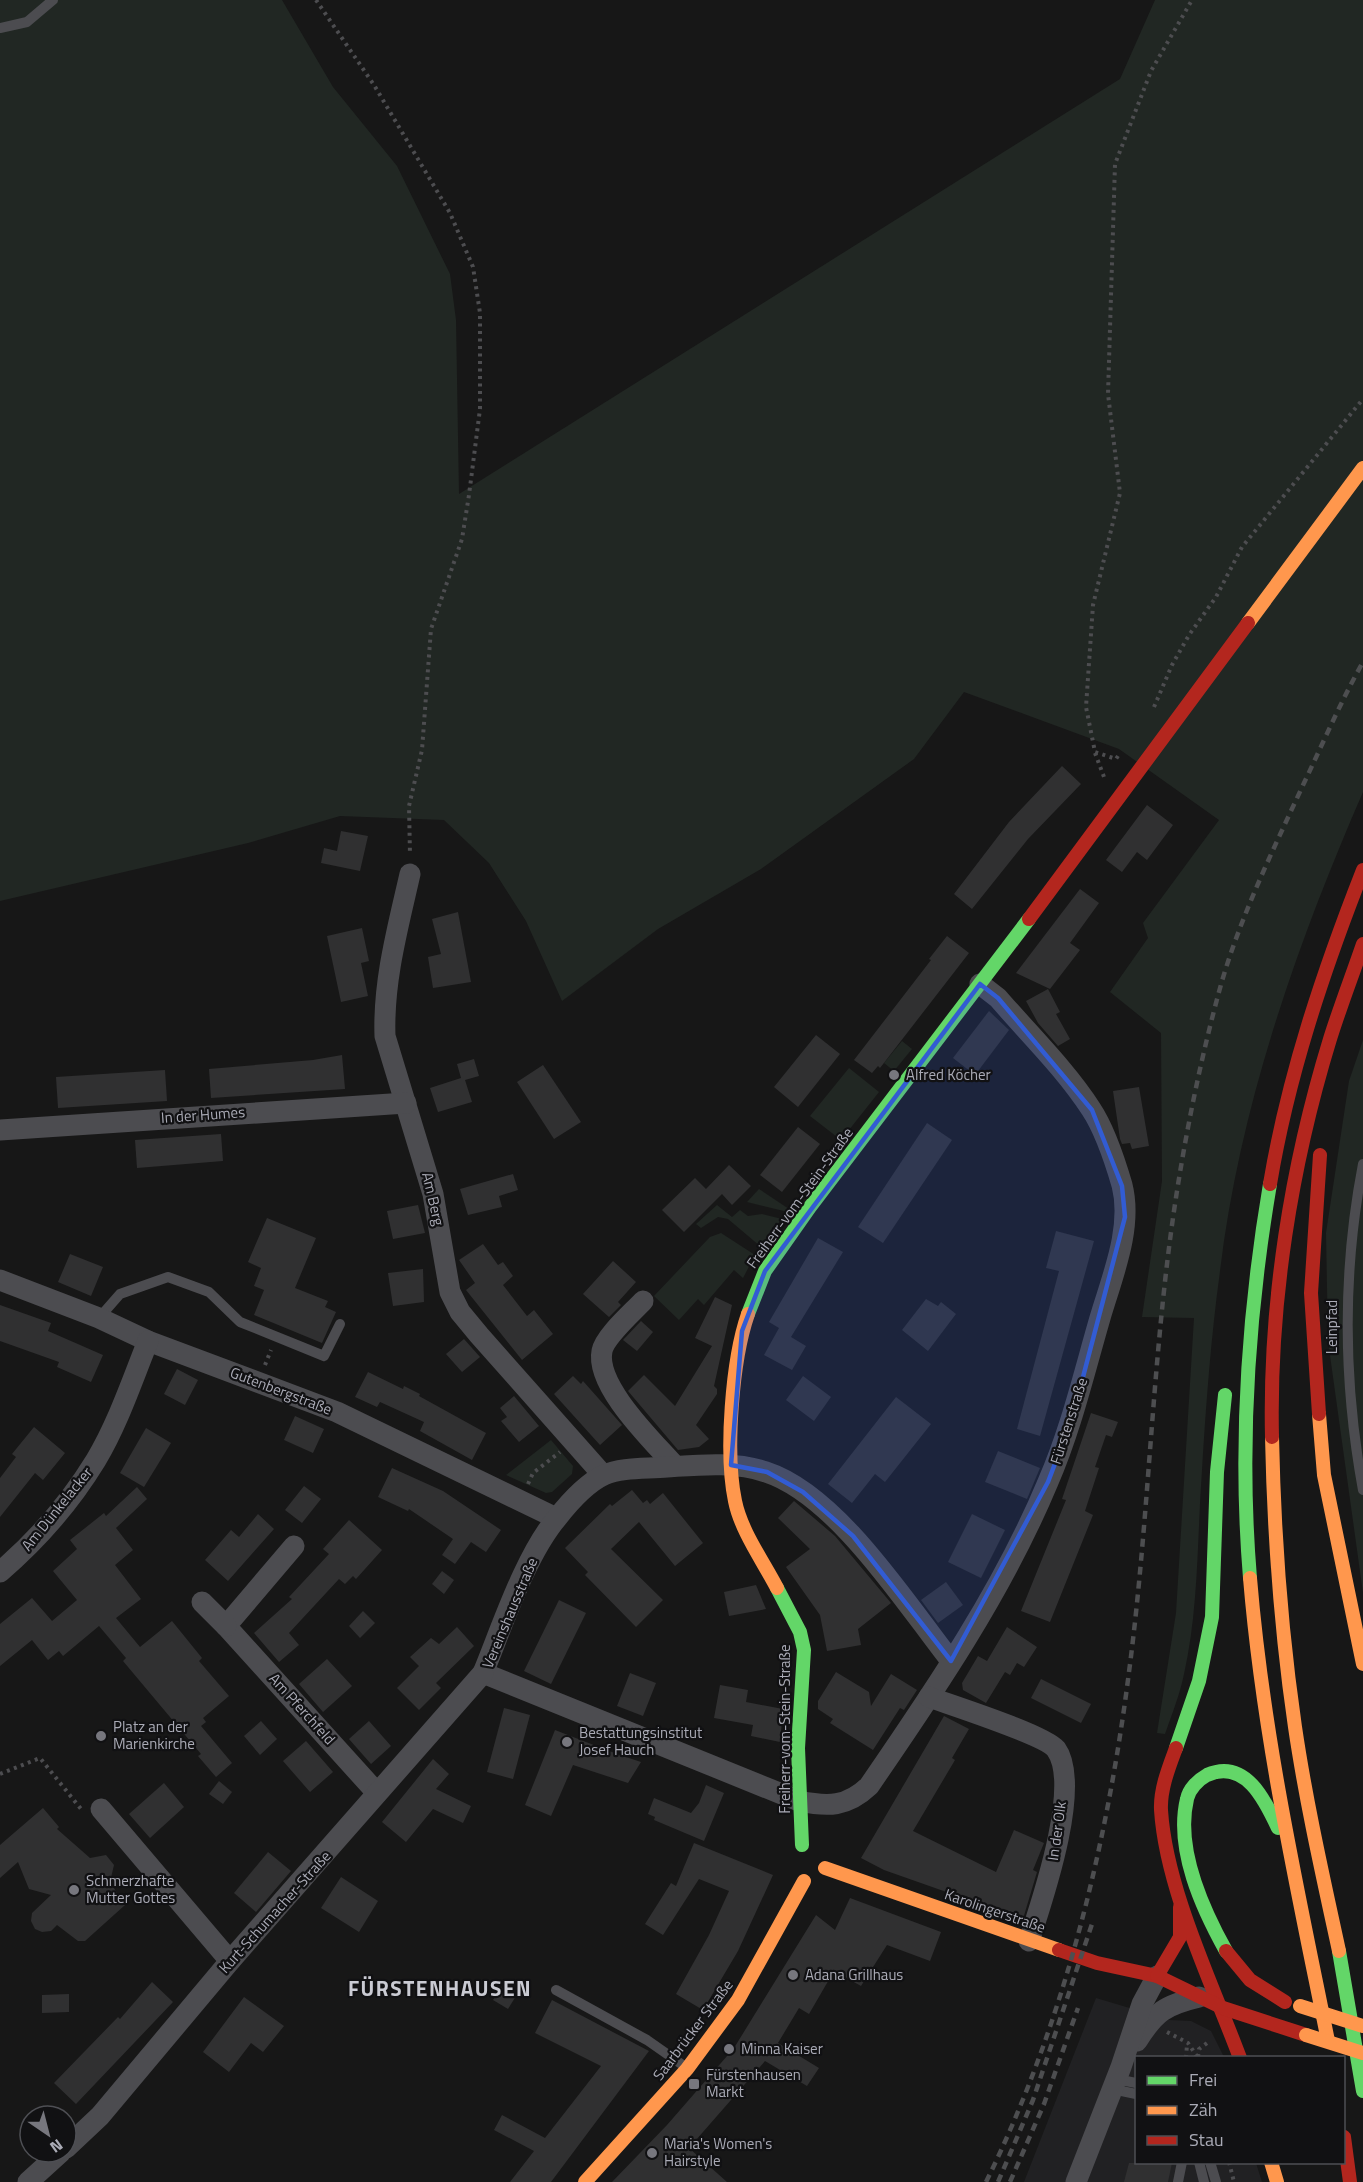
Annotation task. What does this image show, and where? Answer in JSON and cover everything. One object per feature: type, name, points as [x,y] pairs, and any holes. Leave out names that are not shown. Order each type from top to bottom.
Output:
[{"type":"main road","name":"Freiherr-vom-Stein-Straße","points":[[825,1868],[820,1850],[797,1849],[800,1801],[798,1748],[803,1698],[804,1650],[793,1617],[746,1530],[735,1502],[731,1465],[734,1393],[742,1331],[765,1271],[1363,468]]},
{"type":"main road","points":[[1237,1326],[1261,1226],[1284,1104],[1310,1011],[1363,870]]},
{"type":"main road","points":[[1363,944],[1352,971],[1311,1102],[1296,1174],[1274,1349],[1270,1441],[1276,1579],[1292,1709],[1363,2091]]},
{"type":"main road","points":[[1349,1030],[1352,971]]},
{"type":"main road","points":[[1322,1139],[1316,1182],[1311,1293],[1316,1385],[1324,1475],[1363,1664]]},
{"type":"main road","points":[[1261,1226],[1248,1348],[1243,1438],[1245,1514],[1256,1647],[1293,1863],[1332,2056]]},
{"type":"main road","points":[[1226,1382],[1217,1472],[1212,1617],[1199,1682],[1166,1777],[1161,1808],[1167,1848],[1180,1899],[1239,2056]]},
{"type":"main road","points":[[1285,2002],[1255,1985],[1239,1969],[1224,1948],[1209,1917],[1194,1876],[1185,1831],[1185,1808],[1191,1788],[1217,1771],[1227,1770],[1246,1776],[1273,1816],[1293,1863]]},
{"type":"main road","name":"Karolingerstraße","points":[[825,1868],[1097,1964],[1157,1976],[1223,2008],[1363,2053]]},
{"type":"main road","name":"Saarbrücker Straße","points":[[585,2182],[687,2069],[738,2000],[798,1878],[819,1877],[825,1868]]},
{"type":"main road","points":[[1157,1976],[1180,1937],[1180,1899]]},
{"type":"main road","name":"Karolingerstraße","points":[[1157,1976],[1189,1970],[1208,1974],[1285,2002],[1363,2026]]},
{"type":"main road","points":[[1345,2144],[1350,2182]]},
{"type":"main road","points":[[1272,2164],[1277,2182]]},
{"type":"street","name":"Am Berg","points":[[410,874],[397,929],[384,1009],[385,1036],[433,1194],[450,1292],[460,1312],[603,1475]]},
{"type":"street","name":"Fürstenstraße","points":[[800,1801],[825,1807],[839,1805],[857,1798],[869,1786],[951,1661],[1019,1543],[1048,1482],[1072,1419],[1115,1268],[1125,1217],[1122,1186],[1092,1110],[998,998],[980,984]]},
{"type":"street","name":"In der Humes","points":[[0,1130],[406,1103]]},
{"type":"street","name":"Gutenbergstraße","points":[[0,1280],[99,1318],[148,1341],[338,1412],[556,1518]]},
{"type":"street","points":[[643,1300],[608,1339],[602,1350],[602,1368],[612,1390],[675,1466]]},
{"type":"street","name":"Am Dünkelacker","points":[[0,1572],[21,1553],[69,1498],[96,1460],[148,1341]]},
{"type":"street","points":[[603,1475],[626,1470],[675,1466],[731,1465],[767,1472],[802,1492],[853,1536],[951,1661]]},
{"type":"street","name":"Vereinshausstraße","points":[[603,1475],[556,1518],[538,1546],[483,1673],[800,1801]]},
{"type":"street","points":[[226,1626],[294,1546]]},
{"type":"street","name":"Am Pferchfeld","points":[[202,1602],[377,1793]]},
{"type":"street","name":"Kurt-Schumacher-Straße","points":[[78,2137],[100,2116],[230,1961],[335,1845],[377,1793],[483,1673]]},
{"type":"street","name":"In der Olk","points":[[929,1696],[1031,1735],[1055,1748],[1063,1764],[1063,1807],[1051,1873],[1029,1941]]},
{"type":"street","points":[[101,1809],[230,1961]]},
{"type":"street","points":[[1121,2079],[1142,2004],[1157,1976]]},
{"type":"street","points":[[1076,2182],[1121,2079],[1156,2013],[1175,2003],[1199,1997]]},
{"type":"street","points":[[28,2182],[48,2164]]},
{"type":"lane","points":[[0,28],[27,22],[53,0]]},
{"type":"lane","name":"Leinpfad","points":[[1363,1164],[1355,1205],[1347,1295],[1350,1411],[1363,1490]]},
{"type":"lane","points":[[99,1318],[120,1294],[168,1277],[209,1292],[240,1322],[276,1339],[324,1356],[340,1324]]},
{"type":"lane","points":[[556,1990],[639,2035],[687,2069]]},
{"type":"lane","points":[[1121,2079],[1135,2092]]},
{"type":"lane","points":[[1178,2182],[1182,2164]]},
{"type":"lane","points":[[1199,2164],[1204,2182]]},
{"type":"lane","points":[[1210,2164],[1216,2182]]},
{"type":"path","points":[[316,0],[374,85],[450,213],[473,267],[480,313],[480,409],[462,539],[431,629],[422,750],[409,806],[410,874]]},
{"type":"path","points":[[1122,752],[1116,759],[1095,752],[1086,707],[1093,605],[1120,493],[1108,394],[1115,164],[1150,71],[1192,0]]},
{"type":"path","points":[[1150,714],[1172,665],[1189,635],[1216,597],[1242,547],[1363,399]]},
{"type":"path","points":[[257,1382],[276,1339]]},
{"type":"path","points":[[529,1482],[533,1473],[558,1454]]},
{"type":"path","points":[[0,1774],[40,1758],[88,1819],[101,1809]]},
{"type":"path","points":[[1186,2056],[1188,2043]]},
{"type":"path","points":[[1229,2164],[1234,2182]]},
{"type":"highlighted area","points":[[980,984],[998,998],[1092,1110],[1122,1186],[1125,1217],[1072,1419],[1048,1482],[951,1661],[853,1536],[803,1492],[767,1472],[731,1465],[742,1331],[765,1271]]},
{"type":"shaded area","points":[[0,0],[282,0],[333,87],[397,166],[450,274],[456,320],[459,494],[1120,79],[1155,0],[1363,0],[1363,792],[1316,908],[1274,1026],[1242,1148],[1229,1209],[1209,1370],[1197,1572],[1189,1649],[1176,1704],[1165,1734],[1157,1733],[1176,1613],[1194,1318],[1142,1317],[1162,1181],[1161,1033],[1110,992],[1148,938],[1143,923],[1219,820],[1119,749],[964,692],[914,759],[761,869],[658,929],[562,1001],[526,921],[489,863],[444,820],[340,816],[248,843],[0,901]]},
{"type":"shaded area","points":[[1363,1040],[1363,1593],[1328,1341],[1326,1233],[1349,1081]]},
{"type":"shaded area","points":[[902,1041],[912,1049],[894,1071],[884,1063]]},
{"type":"shaded area","points":[[849,1068],[879,1092],[841,1140],[810,1116]]},
{"type":"shaded area","points":[[759,1189],[789,1209],[788,1212],[747,1202]]},
{"type":"shaded area","points":[[717,1205],[732,1217],[740,1210],[748,1216],[762,1214],[782,1219],[760,1246],[728,1219],[718,1217],[701,1228],[696,1224]]},
{"type":"shaded area","points":[[721,1233],[755,1255],[743,1278],[734,1270],[704,1305],[698,1299],[679,1320],[654,1296],[710,1237]]},
{"type":"shaded area","points":[[551,1440],[573,1466],[572,1474],[552,1492],[546,1493],[506,1475]]},
{"type":"shaded area","points":[[1096,1998],[1170,2020],[1191,2021],[1211,2031],[1224,2056],[1135,2056],[1135,2164],[1256,2164],[1262,2182],[1024,2182]]},
{"type":"building","points":[[1062,766],[1081,784],[1028,839],[972,909],[954,894],[1009,822]]},
{"type":"building","points":[[1147,805],[1173,825],[1147,860],[1137,852],[1122,872],[1106,860]]},
{"type":"building","points":[[341,831],[368,836],[360,871],[321,863],[324,848],[337,851]]},
{"type":"building","points":[[1080,889],[1099,903],[1070,943],[1080,950],[1050,989],[1016,973]]},
{"type":"building","points":[[458,912],[471,982],[433,988],[428,957],[441,954],[432,919]]},
{"type":"building","points":[[362,928],[369,961],[361,963],[368,996],[341,1002],[327,936]]},
{"type":"building","points":[[947,936],[969,953],[880,1068],[878,1066],[872,1073],[854,1060]]},
{"type":"building","points":[[1048,989],[1060,1012],[1056,1014],[1070,1039],[1058,1046],[1038,1023],[1026,1001]]},
{"type":"building","points":[[989,1011],[1009,1030],[975,1075],[953,1058]]},
{"type":"building","points":[[816,1035],[840,1054],[798,1107],[774,1087]]},
{"type":"building","points":[[342,1055],[345,1089],[211,1098],[209,1069],[313,1060]]},
{"type":"building","points":[[474,1059],[479,1076],[465,1080],[472,1102],[438,1112],[430,1088],[461,1078],[457,1064]]},
{"type":"building","points":[[543,1065],[581,1122],[554,1139],[517,1082]]},
{"type":"building","points":[[165,1070],[167,1101],[58,1108],[56,1077]]},
{"type":"building","points":[[1139,1087],[1149,1146],[1132,1149],[1130,1143],[1122,1144],[1120,1139],[1113,1091]]},
{"type":"building","points":[[927,1123],[952,1140],[883,1243],[858,1227]]},
{"type":"building","points":[[798,1127],[820,1144],[782,1192],[760,1175]]},
{"type":"building","points":[[221,1134],[223,1161],[137,1168],[135,1140]]},
{"type":"building","points":[[729,1165],[751,1186],[732,1205],[722,1194],[684,1232],[662,1210],[695,1178],[706,1189]]},
{"type":"building","points":[[513,1174],[518,1190],[499,1196],[502,1207],[468,1215],[460,1189]]},
{"type":"building","points":[[418,1205],[425,1233],[393,1239],[387,1211]]},
{"type":"building","points":[[267,1218],[316,1238],[295,1288],[328,1301],[325,1307],[336,1312],[322,1343],[254,1315],[264,1290],[254,1286],[261,1268],[248,1262]]},
{"type":"building","points":[[1056,1231],[1094,1241],[1040,1436],[1017,1429],[1059,1271],[1046,1268]]},
{"type":"building","points":[[818,1238],[843,1252],[791,1337],[806,1346],[792,1370],[764,1355],[779,1328],[769,1322]]},
{"type":"building","points":[[483,1244],[498,1265],[503,1262],[513,1276],[503,1285],[527,1316],[534,1310],[553,1334],[522,1360],[466,1290],[475,1283],[459,1260]]},
{"type":"building","points":[[70,1254],[103,1267],[91,1296],[58,1282]]},
{"type":"building","points":[[613,1261],[636,1282],[618,1302],[621,1305],[609,1317],[583,1294]]},
{"type":"building","points":[[423,1269],[424,1302],[393,1306],[388,1273]]},
{"type":"building","points":[[715,1297],[732,1305],[714,1386],[717,1394],[696,1425],[709,1439],[699,1447],[678,1450],[628,1391],[644,1375],[675,1406],[712,1346],[695,1338]]},
{"type":"building","points":[[926,1299],[938,1306],[941,1302],[956,1314],[928,1351],[902,1330]]},
{"type":"building","points":[[0,1305],[51,1323],[48,1331],[103,1355],[91,1382],[57,1367],[59,1362],[0,1341]]},
{"type":"building","points":[[641,1321],[653,1332],[637,1351],[623,1340]]},
{"type":"building","points":[[464,1339],[480,1357],[462,1372],[446,1354]]},
{"type":"building","points":[[177,1369],[198,1380],[185,1405],[164,1394]]},
{"type":"building","points":[[368,1372],[403,1389],[404,1386],[420,1394],[419,1396],[486,1433],[472,1460],[420,1431],[424,1422],[380,1402],[377,1407],[355,1397]]},
{"type":"building","points":[[573,1376],[581,1384],[583,1381],[622,1425],[600,1445],[554,1394]]},
{"type":"building","points":[[803,1376],[831,1397],[814,1421],[786,1400]]},
{"type":"building","points":[[514,1396],[539,1426],[519,1442],[501,1421],[507,1417],[500,1408]]},
{"type":"building","points":[[896,1397],[931,1424],[885,1482],[875,1474],[852,1503],[828,1484]]},
{"type":"building","points":[[1091,1413],[1118,1422],[1112,1437],[1106,1435],[1095,1467],[1099,1468],[1085,1511],[1093,1515],[1050,1622],[1021,1611],[1066,1500],[1062,1499]]},
{"type":"building","points":[[295,1416],[324,1429],[313,1453],[284,1440]]},
{"type":"building","points":[[34,1427],[65,1453],[43,1480],[35,1473],[0,1517],[0,1478],[16,1457],[12,1454]]},
{"type":"building","points":[[146,1428],[171,1443],[144,1487],[120,1473]]},
{"type":"building","points":[[998,1451],[1040,1468],[1027,1499],[985,1482]]},
{"type":"building","points":[[392,1468],[443,1491],[501,1530],[486,1552],[471,1542],[455,1564],[442,1555],[453,1539],[409,1509],[408,1511],[378,1497]]},
{"type":"building","points":[[304,1486],[321,1499],[302,1523],[285,1510]]},
{"type":"building","points":[[137,1487],[147,1499],[116,1528],[133,1550],[115,1565],[141,1599],[116,1618],[140,1647],[172,1621],[202,1658],[199,1661],[229,1696],[203,1718],[206,1722],[201,1726],[232,1763],[216,1777],[198,1756],[201,1754],[123,1661],[126,1658],[99,1626],[63,1656],[59,1651],[48,1660],[32,1640],[0,1666],[0,1624],[32,1598],[52,1621],[77,1600],[53,1571],[77,1549],[70,1540],[104,1513],[106,1516]]},
{"type":"building","points":[[632,1490],[643,1503],[647,1500],[650,1504],[663,1493],[703,1543],[675,1566],[639,1522],[611,1549],[663,1600],[636,1627],[585,1575],[588,1572],[565,1548],[610,1504],[612,1506]]},
{"type":"building","points":[[794,1501],[835,1536],[891,1603],[858,1629],[861,1645],[827,1651],[820,1615],[786,1567],[810,1549],[778,1518]]},
{"type":"building","points":[[258,1514],[274,1529],[228,1581],[205,1560],[231,1530],[239,1537]]},
{"type":"building","points":[[972,1514],[1005,1530],[981,1578],[948,1562]]},
{"type":"building","points":[[349,1520],[382,1550],[356,1579],[353,1576],[345,1584],[339,1579],[289,1633],[299,1645],[279,1662],[254,1633],[292,1599],[289,1597],[329,1554],[323,1549]]},
{"type":"building","points":[[442,1571],[454,1580],[444,1594],[432,1584]]},
{"type":"building","points":[[946,1582],[963,1605],[938,1623],[921,1600]]},
{"type":"building","points":[[756,1585],[766,1609],[729,1616],[724,1592]]},
{"type":"building","points":[[559,1600],[586,1613],[551,1684],[524,1671]]},
{"type":"building","points":[[363,1611],[375,1623],[360,1638],[349,1626]]},
{"type":"building","points":[[457,1627],[474,1646],[436,1683],[441,1688],[419,1710],[397,1688],[419,1666],[410,1657],[431,1638],[439,1644]]},
{"type":"building","points":[[1007,1627],[1037,1647],[1024,1667],[1017,1663],[1010,1675],[1005,1672],[986,1703],[963,1690],[962,1683],[978,1656],[987,1661]]},
{"type":"building","points":[[327,1659],[352,1686],[323,1712],[299,1684]]},
{"type":"building","points":[[836,1672],[869,1692],[871,1706],[891,1674],[917,1690],[904,1710],[900,1708],[873,1750],[830,1723],[833,1719],[818,1709],[818,1701]]},
{"type":"building","points":[[630,1673],[656,1683],[643,1716],[617,1706]]},
{"type":"building","points":[[1041,1679],[1091,1704],[1081,1723],[1031,1698]]},
{"type":"building","points":[[720,1685],[748,1690],[746,1702],[783,1709],[780,1742],[751,1736],[753,1725],[714,1718]]},
{"type":"building","points":[[504,1708],[530,1715],[513,1779],[487,1772]]},
{"type":"building","points":[[944,1716],[969,1729],[952,1758],[955,1760],[913,1831],[996,1872],[1014,1830],[1044,1843],[1033,1870],[1037,1872],[1023,1919],[884,1870],[861,1858]]},
{"type":"building","points":[[261,1721],[277,1739],[260,1755],[244,1736]]},
{"type":"building","points":[[369,1721],[391,1746],[371,1764],[349,1739]]},
{"type":"building","points":[[555,1730],[641,1762],[628,1783],[573,1765],[551,1816],[525,1805]]},
{"type":"building","points":[[306,1741],[333,1772],[310,1792],[283,1761]]},
{"type":"building","points":[[433,1759],[449,1774],[436,1789],[471,1806],[463,1823],[433,1809],[406,1842],[382,1822]]},
{"type":"building","points":[[219,1781],[232,1792],[223,1804],[209,1794]]},
{"type":"building","points":[[164,1783],[184,1807],[150,1838],[129,1814]]},
{"type":"building","points":[[706,1785],[724,1793],[704,1841],[654,1820],[655,1817],[648,1814],[654,1798],[691,1813],[699,1803]]},
{"type":"building","name":"Schmerzhafte Mutter Gottes","points":[[43,1808],[59,1827],[57,1829],[90,1858],[106,1855],[114,1865],[110,1882],[125,1905],[85,1941],[78,1941],[57,1925],[51,1931],[42,1932],[35,1929],[31,1921],[32,1913],[51,1895],[29,1889],[18,1862],[0,1878],[0,1845]]},
{"type":"building","points":[[694,1843],[773,1875],[738,1951],[703,2010],[676,1994],[709,1935],[729,1891],[699,1879],[663,1935],[645,1924],[671,1883],[676,1886]]},
{"type":"building","points":[[268,1852],[291,1871],[256,1912],[234,1893]]},
{"type":"building","points":[[341,1877],[378,1901],[359,1932],[321,1908]]},
{"type":"building","points":[[850,1898],[941,1932],[930,1961],[887,1945],[861,1986],[834,1971],[809,2014],[799,2008],[778,2043],[819,2068],[807,2086],[765,2061],[689,2148],[727,2182],[612,2182],[667,2125],[734,2048],[816,1915],[835,1930]]},
{"type":"building","points":[[152,1982],[173,2002],[76,2104],[54,2083],[118,2017],[120,2019]]},
{"type":"building","points":[[501,1987],[516,1996],[508,2009],[493,2000]]},
{"type":"building","points":[[69,1994],[69,2012],[42,2013],[42,1995]]},
{"type":"building","points":[[244,1997],[284,2026],[263,2052],[251,2043],[229,2072],[203,2052]]},
{"type":"building","points":[[552,2000],[649,2051],[551,2182],[510,2182],[534,2151],[494,2130],[502,2115],[545,2138],[601,2066],[535,2033]]},
{"type":"building","points":[[1129,2163],[1172,2164],[1168,2182],[1124,2182]]},
{"type":"railway","points":[[986,2182],[1014,2122],[1060,1997],[1079,1933],[1108,1803],[1120,1737],[1136,1612],[1156,1371],[1169,1251],[1186,1138],[1208,1033],[1230,956],[1249,906],[1332,722],[1363,662]]},
{"type":"railway","points":[[998,2182],[1033,2100],[1093,1921]]},
{"type":"railway","points":[[1010,2182],[1044,2104],[1078,2008]]},
{"type":"traffic: fast","points":[[748,1314],[765,1271],[810,1207],[1029,919]]},
{"type":"traffic: fast","points":[[1250,1578],[1245,1479],[1248,1380],[1256,1282],[1270,1184]]},
{"type":"traffic: fast","points":[[1176,1748],[1199,1681],[1212,1617],[1217,1472],[1225,1395]]},
{"type":"traffic: fast","points":[[777,1588],[800,1632],[804,1650],[798,1748],[802,1845]]},
{"type":"traffic: fast","points":[[1226,1951],[1200,1897],[1188,1858],[1184,1818],[1188,1795],[1194,1785],[1207,1775],[1220,1771],[1232,1772],[1243,1777],[1260,1794],[1278,1828]]},
{"type":"traffic: fast","points":[[1339,1951],[1363,2091]]},
{"type":"traffic: slow","points":[[1248,623],[1363,468]]},
{"type":"traffic: slow","points":[[748,1314],[742,1333],[734,1381],[730,1433],[732,1481],[742,1523],[777,1588]]},
{"type":"traffic: slow","points":[[1319,1414],[1324,1475],[1363,1664]]},
{"type":"traffic: slow","points":[[1272,1437],[1279,1582],[1290,1691],[1299,1755],[1339,1951]]},
{"type":"traffic: slow","points":[[1250,1578],[1272,1753],[1328,2041]]},
{"type":"traffic: slow","points":[[825,1868],[1059,1950]]},
{"type":"traffic: slow","points":[[585,2182],[687,2069],[738,2000],[804,1881]]},
{"type":"traffic: slow","points":[[1300,2006],[1363,2026]]},
{"type":"traffic: slow","points":[[1306,2035],[1363,2053]]},
{"type":"traffic: slow","points":[[1272,2164],[1277,2182]]},
{"type":"traffic: jam","points":[[1029,919],[1248,623]]},
{"type":"traffic: jam","points":[[1270,1184],[1286,1104],[1308,1025],[1363,870]]},
{"type":"traffic: jam","points":[[1272,1437],[1274,1337],[1285,1236],[1294,1186],[1316,1087],[1363,944]]},
{"type":"traffic: jam","points":[[1319,1414],[1311,1293],[1320,1155]]},
{"type":"traffic: jam","points":[[1176,1748],[1162,1794],[1161,1810],[1165,1840],[1172,1872],[1192,1936],[1239,2056]]},
{"type":"traffic: jam","points":[[1157,1976],[1180,1937],[1180,1907]]},
{"type":"traffic: jam","points":[[1059,1950],[1097,1963],[1157,1976],[1223,2008],[1306,2035]]},
{"type":"traffic: jam","points":[[1226,1951],[1250,1980],[1285,2002]]},
{"type":"traffic: jam","points":[[1345,2144],[1350,2182]]},
{"type":"place","name":"Alfred Köcher","points":[[894,1075]]},
{"type":"place","name":"Platz an der Marienkirche","points":[[101,1736]]},
{"type":"place","name":"Bestattungsinstitut Josef Hauch","points":[[567,1742]]},
{"type":"place","name":"Schmerzhafte Mutter Gottes","points":[[74,1890]]},
{"type":"place","name":"Adana Grillhaus","points":[[793,1975]]},
{"type":"place","name":"Minna Kaiser","points":[[729,2049]]},
{"type":"place","name":"Fürstenhausen Markt","points":[[694,2084]]},
{"type":"place","name":"Maria's Women's Hairstyle","points":[[652,2153]]},
{"type":"district","name":"FÜRSTENHAUSEN","points":[[440,1989]]}]
